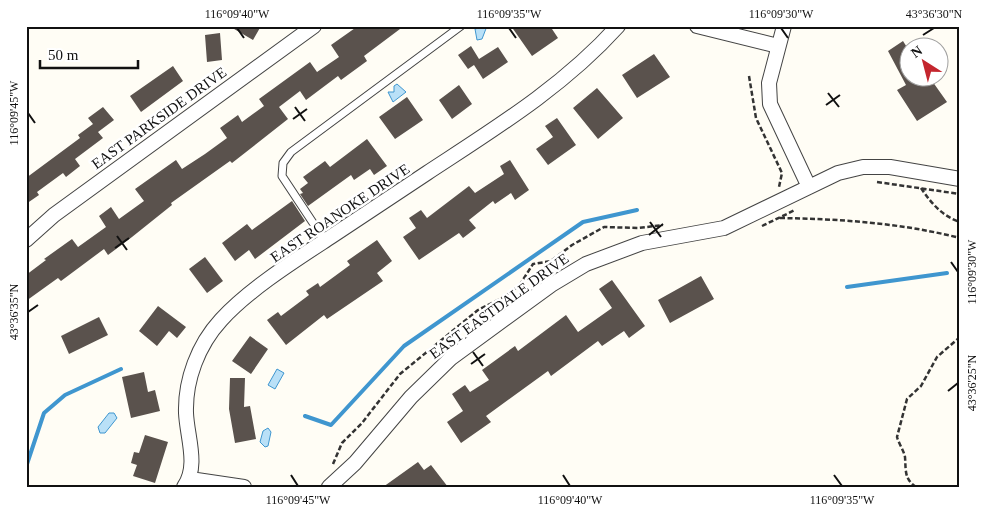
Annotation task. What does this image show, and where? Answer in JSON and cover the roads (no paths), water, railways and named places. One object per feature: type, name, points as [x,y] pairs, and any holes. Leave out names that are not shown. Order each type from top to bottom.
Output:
[{"type":"street","name":"EAST PARKSIDE DRIVE","points":[[26,240],[54,215],[314,26]]},
{"type":"street","name":"EAST ROANOKE DRIVE","points":[[187,483],[191,449],[186,414],[187,388],[204,344],[220,320],[245,298],[325,241],[533,103],[602,44],[618,26]]},
{"type":"street","points":[[697,26],[778,46]]},
{"type":"street","points":[[784,26],[769,83],[770,104],[809,187]]},
{"type":"street","name":"EAST EASTDALE DRIVE","points":[[329,487],[355,463],[412,397],[451,358],[569,273],[619,250],[726,228],[838,173],[864,167],[890,167],[960,179]]},
{"type":"street","points":[[187,483],[244,487]]},
{"type":"lane","points":[[325,241],[282,176],[283,163],[291,152],[461,26]]},
{"type":"water","points":[[487,26],[482,39],[477,40],[475,29]]},
{"type":"water","points":[[397,84],[406,92],[393,102],[388,92],[394,92],[394,86]]},
{"type":"water","points":[[277,369],[284,373],[275,389],[268,385]]},
{"type":"water","points":[[109,413],[114,413],[117,418],[105,433],[100,433],[98,427]]},
{"type":"water","points":[[268,428],[271,432],[268,446],[265,447],[260,442],[263,431]]},
{"type":"waterway","points":[[305,416],[331,425],[404,346],[583,222],[637,210]]},
{"type":"waterway","points":[[847,287],[947,273]]},
{"type":"waterway","points":[[26,467],[44,413],[65,395],[121,369]]}]
